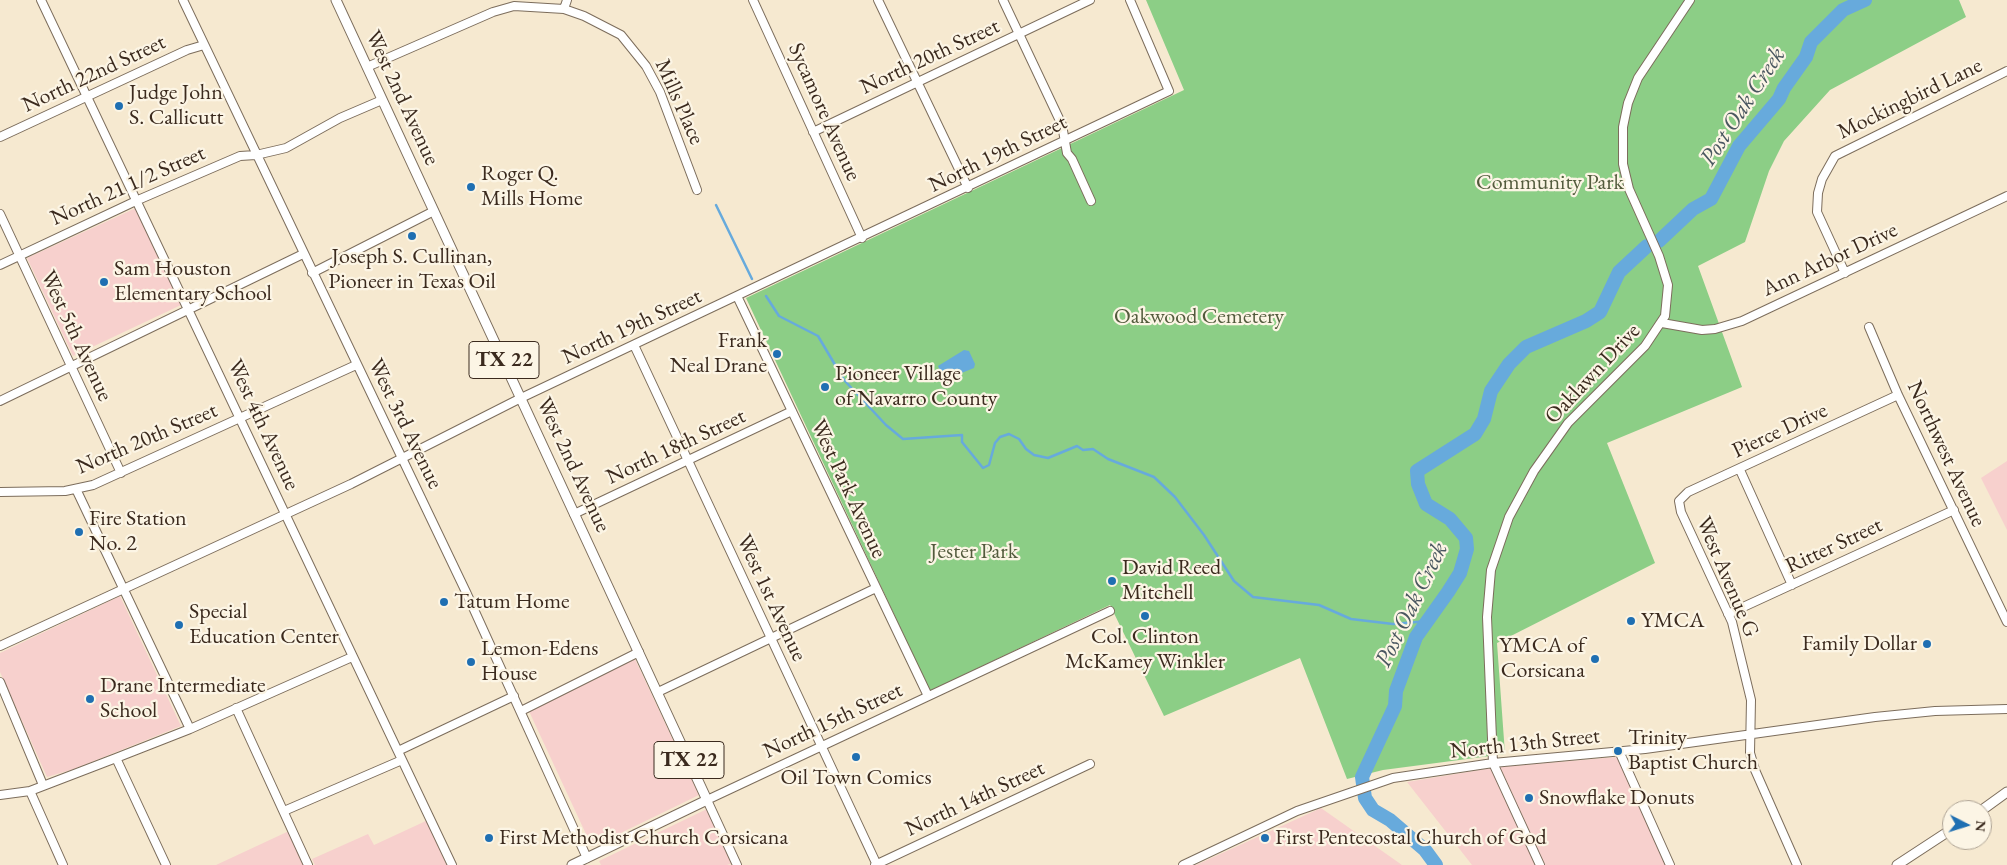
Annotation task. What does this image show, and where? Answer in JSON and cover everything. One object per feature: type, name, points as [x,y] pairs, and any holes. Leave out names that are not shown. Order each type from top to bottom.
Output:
[{"type":"main road","name":"West 2nd Avenue","points":[[336,0],[708,800]]},
{"type":"main road","points":[[1992,803],[2007,792]]},
{"type":"main road","name":"North 15th Street","points":[[572,865],[588,861],[708,800]]},
{"type":"main road","points":[[1897,865],[1942,836]]},
{"type":"street","name":"West 4th Avenue","points":[[41,0],[138,200],[352,657],[452,865]]},
{"type":"street","name":"West 3rd Avenue","points":[[183,0],[521,710],[588,861]]},
{"type":"street","points":[[564,9],[567,0]]},
{"type":"street","name":"Sycamore Avenue","points":[[754,0],[862,238]]},
{"type":"street","points":[[878,0],[916,83],[968,188]]},
{"type":"street","points":[[1003,0],[1062,124],[1066,153],[1072,159],[1091,201]]},
{"type":"street","name":"North 20th Street","points":[[813,132],[1090,0]]},
{"type":"street","name":"North 19th Street","points":[[0,646],[285,514],[521,398],[968,188],[1169,90],[1130,0]]},
{"type":"street","name":"Oaklawn Drive","points":[[1540,865],[1493,763],[1487,601],[1491,570],[1500,538],[1518,497],[1568,423],[1645,346],[1662,323],[1668,304],[1668,285],[1659,256],[1629,189],[1622,162],[1623,127],[1628,103],[1638,78],[1690,0]]},
{"type":"street","name":"Mills Place","points":[[367,67],[493,12],[514,6],[564,9],[601,23],[621,35],[634,49],[660,92],[697,190]]},
{"type":"street","name":"North 22nd Street","points":[[0,137],[188,50],[204,45]]},
{"type":"street","name":"Mockingbird Lane","points":[[1846,273],[1817,212],[1818,192],[1822,179],[1835,156],[2007,71]]},
{"type":"street","name":"North 21 1/2 Street","points":[[0,265],[138,200],[240,156],[256,156],[286,148],[340,118],[382,100]]},
{"type":"street","name":"Ann Arbor Drive","points":[[1662,323],[1685,329],[1715,329],[1742,321],[2007,196]]},
{"type":"street","points":[[312,273],[434,211]]},
{"type":"street","name":"West 5th Avenue","points":[[0,214],[121,473]]},
{"type":"street","points":[[0,401],[303,254]]},
{"type":"street","name":"West Park Avenue","points":[[738,296],[928,696]]},
{"type":"street","name":"Northwest Avenue","points":[[1869,327],[1898,396],[2007,622]]},
{"type":"street","name":"West 1st Avenue","points":[[634,345],[876,865]]},
{"type":"street","name":"North 20th Street","points":[[0,492],[76,489],[93,485],[356,365]]},
{"type":"street","name":"Pierce Drive","points":[[1679,501],[1688,492],[1740,470],[1898,396]]},
{"type":"street","name":"North 18th Street","points":[[574,514],[792,412]]},
{"type":"street","points":[[1740,470],[1792,585]]},
{"type":"street","points":[[76,489],[190,728]]},
{"type":"street","name":"West Avenue G","points":[[1679,501],[1681,512],[1728,614],[1738,641],[1751,700],[1750,753],[1754,770],[1795,864]]},
{"type":"street","name":"Ritter Street","points":[[1728,614],[1954,510]]},
{"type":"street","points":[[658,692],[876,588]]},
{"type":"street","name":"North 15th Street","points":[[708,800],[1110,611]]},
{"type":"street","points":[[521,710],[639,652]]},
{"type":"street","points":[[0,795],[30,791],[43,784],[116,758],[190,728],[352,657]]},
{"type":"street","points":[[0,682],[43,784]]},
{"type":"street","points":[[398,751],[514,696]]},
{"type":"street","points":[[236,708],[308,865]]},
{"type":"street","name":"North 13th Street","points":[[1183,865],[1297,811],[1393,778],[1493,763],[1619,751],[1918,712],[2007,709]]},
{"type":"street","points":[[1619,751],[1670,865]]},
{"type":"street","points":[[116,758],[166,865]]},
{"type":"street","points":[[284,811],[402,760]]},
{"type":"street","name":"North 14th Street","points":[[876,865],[1090,764]]},
{"type":"street","points":[[30,791],[62,865]]},
{"type":"street","name":"West 2nd Avenue","points":[[708,800],[737,865]]},
{"type":"shaded area","name":"Sam Houston Elementary School","points":[[136,208],[181,305],[73,356],[27,258]]},
{"type":"shaded area","points":[[2007,461],[2007,530],[1981,478]]},
{"type":"shaded area","name":"Drane Intermediate School","points":[[120,596],[181,726],[74,769],[47,777],[0,672],[0,653]]},
{"type":"shaded area","points":[[635,659],[699,795],[592,847],[528,709]]},
{"type":"shaded area","points":[[1617,757],[1666,865],[1545,865],[1500,767]]},
{"type":"shaded area","points":[[1492,768],[1537,865],[1472,865],[1407,782]]},
{"type":"shaded area","points":[[1321,808],[1402,865],[1196,865]]},
{"type":"shaded area","points":[[707,809],[733,863],[727,865],[601,865],[599,861]]},
{"type":"shaded area","points":[[428,820],[449,865],[315,865],[312,859],[368,834],[374,845]]},
{"type":"shaded area","points":[[289,831],[305,865],[216,865]]},
{"type":"green space","points":[[1146,0],[1959,0],[1966,17],[1830,90],[1784,141],[1769,171],[1745,242],[1698,266],[1742,387],[1607,443],[1655,563],[1497,643],[1505,754],[1383,770],[1347,779],[1300,658],[1164,716],[1110,605],[930,691],[746,298],[1184,90]]},
{"type":"water","points":[[964,350],[969,351],[975,364],[974,368],[944,380],[938,366]]},
{"type":"waterway","name":"Post Oak Creek","points":[[1659,241],[1693,209],[1711,199],[1739,146],[1779,99],[1784,88],[1806,57],[1811,42],[1843,10],[1865,0]]},
{"type":"waterway","points":[[716,205],[752,279]]},
{"type":"waterway","name":"Post Oak Creek","points":[[1436,865],[1425,850],[1390,820],[1373,810],[1365,798],[1362,777],[1395,706],[1396,691],[1416,637],[1460,573],[1467,549],[1466,538],[1450,519],[1426,504],[1418,484],[1417,471],[1475,434],[1484,419],[1491,391],[1509,364],[1526,347],[1586,321],[1600,312],[1619,272],[1647,246]]},
{"type":"waterway","points":[[766,296],[779,316],[818,336],[844,380],[886,425],[903,439],[962,435],[962,442],[983,468],[989,465],[995,443],[1000,437],[1009,434],[1019,439],[1026,449],[1034,455],[1048,458],[1077,446],[1083,450],[1093,449],[1108,459],[1154,477],[1175,497],[1204,535],[1234,581],[1253,597],[1319,605],[1351,619],[1393,624],[1428,621]]},
{"type":"place","name":"Judge John S. Callicutt","points":[[119,106]]},
{"type":"place","name":"Roger Q. Mills Home","points":[[471,187]]},
{"type":"place","name":"Joseph S. Cullinan, Pioneer in Texas Oil","points":[[412,236]]},
{"type":"place","name":"Sam Houston Elementary School","points":[[104,282]]},
{"type":"place","name":"Frank Neal Drane","points":[[777,354]]},
{"type":"place","name":"Pioneer Village of Navarro County","points":[[825,387]]},
{"type":"place","name":"Fire Station No. 2","points":[[79,532]]},
{"type":"place","name":"David Reed Mitchell","points":[[1112,581]]},
{"type":"place","name":"Tatum Home","points":[[444,602]]},
{"type":"place","name":"Col. Clinton McKamey Winkler","points":[[1145,616]]},
{"type":"place","name":"YMCA","points":[[1631,621]]},
{"type":"place","name":"Special Education Center","points":[[179,625]]},
{"type":"place","name":"Family Dollar","points":[[1927,644]]},
{"type":"place","name":"YMCA of Corsicana","points":[[1595,659]]},
{"type":"place","name":"Lemon-Edens House","points":[[471,662]]},
{"type":"place","name":"Drane Intermediate School","points":[[90,699]]},
{"type":"place","name":"Trinity Baptist Church","points":[[1618,751]]},
{"type":"place","name":"Oil Town Comics","points":[[856,757]]},
{"type":"place","name":"Snowflake Donuts","points":[[1529,798]]},
{"type":"place","name":"First Methodist Church Corsicana","points":[[489,838]]},
{"type":"place","name":"First Pentecostal Church of God","points":[[1265,838]]},
{"type":"park label","name":"Community Park","points":[[1550,183]]},
{"type":"park label","name":"Oakwood Cemetery","points":[[1199,317]]},
{"type":"park label","name":"Jester Park","points":[[974,552]]}]
